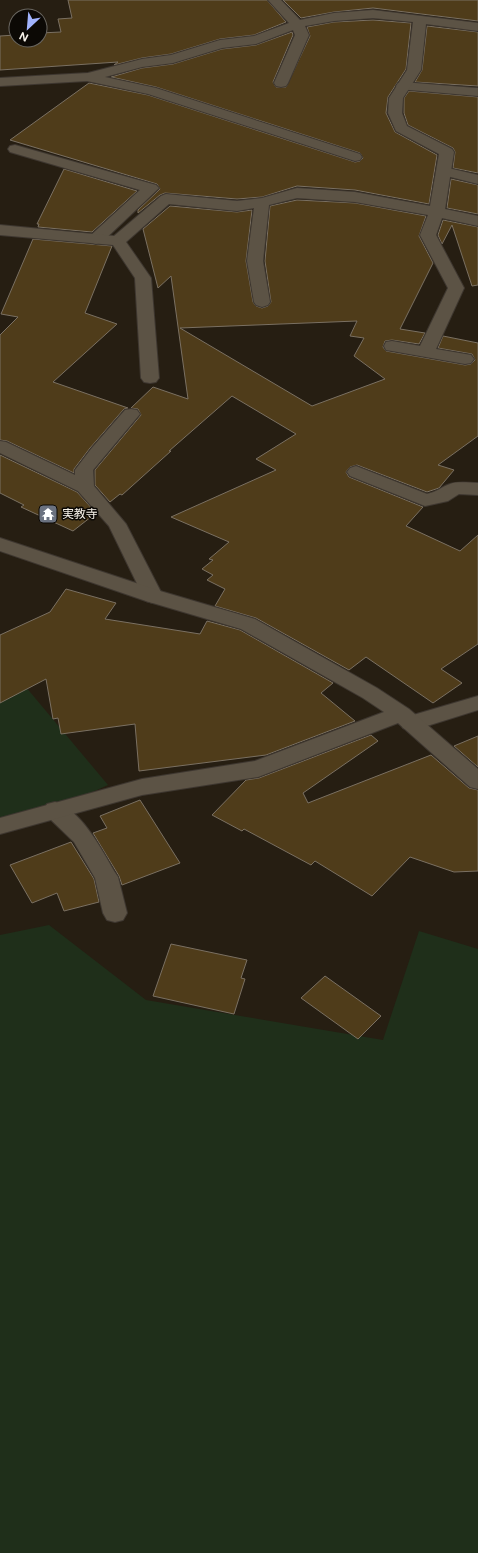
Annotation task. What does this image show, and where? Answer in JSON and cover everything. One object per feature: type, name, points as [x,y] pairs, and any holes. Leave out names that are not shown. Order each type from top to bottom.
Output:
[{"type":"street","points":[[274,0],[297,24],[302,34],[281,83]]},
{"type":"street","points":[[0,82],[88,77],[142,63],[173,59],[220,44],[256,40],[297,24],[334,17],[373,14],[478,27]]},
{"type":"street","points":[[420,20],[414,70],[396,98],[395,113],[401,128],[447,152],[437,212],[428,235],[456,288],[426,352]]},
{"type":"street","points":[[88,77],[151,91],[355,157]]},
{"type":"street","points":[[403,86],[476,92]]},
{"type":"street","points":[[15,149],[152,188],[96,239]]},
{"type":"street","points":[[444,171],[478,180]]},
{"type":"street","points":[[0,230],[118,241],[166,199],[237,206],[262,202],[297,193],[355,196],[478,221]]},
{"type":"street","points":[[262,202],[255,261],[262,302]]},
{"type":"street","points":[[118,241],[143,278],[150,378]]},
{"type":"street","points":[[392,346],[465,359]]},
{"type":"street","points":[[84,487],[84,470],[131,414]]},
{"type":"street","points":[[0,446],[84,487],[117,524],[153,596]]},
{"type":"street","points":[[356,472],[425,500],[441,497],[455,488],[478,489]]},
{"type":"street","points":[[0,544],[153,596],[248,624],[370,693],[406,719],[478,781]]},
{"type":"street","points":[[0,826],[55,810],[142,788],[258,769],[406,719],[478,703]]},
{"type":"street","points":[[55,810],[82,836],[106,877],[115,913]]},
{"type":"green space","points":[[25,686],[108,785],[6,831],[0,831],[0,703]]},
{"type":"green space","points":[[49,925],[146,1000],[383,1040],[419,931],[478,949],[478,1553],[0,1553],[0,935]]},
{"type":"building","points":[[68,0],[267,0],[286,22],[254,35],[220,39],[171,54],[142,58],[114,65],[118,62],[0,70],[0,36],[8,36],[8,48],[48,48],[48,33],[61,32],[58,19],[72,18]]},
{"type":"building","points":[[283,0],[478,0],[478,21],[373,8],[334,12],[301,18]]},
{"type":"building","points":[[373,20],[411,23],[406,69],[388,97],[386,113],[395,132],[437,155],[429,204],[355,190],[297,186],[262,197],[237,199],[165,193],[160,195],[138,213],[138,210],[160,189],[157,184],[10,140],[89,83],[148,95],[355,162],[360,161],[363,158],[360,153],[156,87],[111,77],[142,68],[173,64],[222,49],[256,45],[292,32],[293,35],[273,82],[276,87],[286,87],[310,36],[307,27],[334,22]]},
{"type":"building","points":[[427,26],[478,32],[478,86],[415,82],[422,70]]},
{"type":"building","points":[[409,91],[478,97],[478,173],[453,168],[455,152],[453,148],[408,125],[404,113],[404,98]]},
{"type":"building","points":[[64,169],[137,191],[92,232],[38,227],[39,224],[37,224]]},
{"type":"building","points":[[451,179],[478,185],[478,214],[447,208]]},
{"type":"building","points":[[297,200],[355,203],[426,216],[419,236],[433,263],[400,329],[425,333],[419,344],[392,340],[385,341],[383,347],[386,351],[465,365],[471,364],[475,360],[472,354],[438,348],[443,336],[478,343],[478,436],[438,465],[454,470],[439,488],[427,492],[357,465],[350,467],[346,472],[349,477],[423,507],[406,526],[460,551],[478,535],[478,644],[441,669],[462,683],[433,703],[366,657],[349,670],[256,618],[215,606],[225,589],[207,580],[213,575],[202,569],[213,560],[209,559],[229,542],[171,517],[276,470],[256,459],[296,434],[232,396],[169,451],[171,451],[122,495],[120,494],[110,502],[95,485],[95,470],[141,415],[138,409],[131,408],[153,387],[188,399],[171,276],[158,288],[143,229],[170,206],[237,212],[252,210],[246,261],[253,302],[256,306],[262,308],[268,306],[271,302],[265,261],[270,206]],"holes":[[[357,321],[350,336],[364,338],[354,356],[385,379],[312,406],[180,328]]]},
{"type":"building","points":[[443,220],[478,227],[478,285],[472,286],[452,225],[442,244],[438,235]]},
{"type":"building","points":[[33,239],[112,246],[85,313],[117,324],[53,382],[128,408],[124,409],[90,448],[74,469],[74,473],[7,441],[0,440],[0,335],[18,317],[1,314]]},
{"type":"building","points":[[0,455],[77,492],[96,513],[73,531],[21,507],[24,505],[0,493]]},
{"type":"building","points":[[66,589],[116,603],[105,619],[200,634],[207,621],[240,630],[333,683],[321,693],[355,721],[266,755],[139,771],[135,724],[61,734],[58,718],[53,719],[46,679],[0,703],[0,635],[50,612]]},
{"type":"building","points":[[371,735],[378,741],[303,793],[308,803],[431,755],[469,788],[478,790],[478,871],[454,872],[410,857],[372,896],[315,861],[311,865],[244,829],[242,831],[212,815],[246,780],[259,778]]},
{"type":"building","points":[[478,736],[478,767],[454,746]]},
{"type":"building","points":[[140,800],[180,863],[122,885],[119,876],[93,833],[107,828],[100,816]]},
{"type":"building","points":[[71,842],[94,879],[99,902],[64,911],[57,893],[32,903],[10,865]]},
{"type":"building","points":[[171,944],[247,960],[241,978],[245,979],[234,1014],[153,996]]},
{"type":"building","points":[[325,976],[381,1016],[358,1039],[301,998]]},
{"type":"place","name":"実教寺","points":[[48,514]]}]
